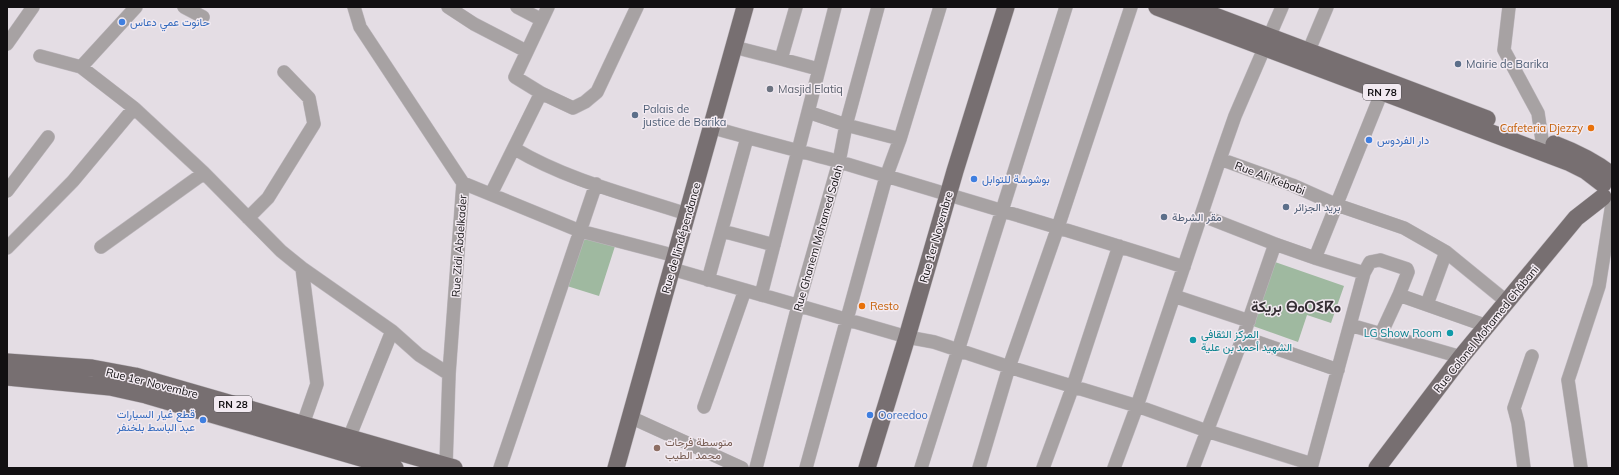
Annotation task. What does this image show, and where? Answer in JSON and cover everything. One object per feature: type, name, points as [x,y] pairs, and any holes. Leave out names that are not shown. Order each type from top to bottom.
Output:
[{"type":"main road","name":"Rue de l'indépendance","points":[[616,468],[745,7]]},
{"type":"main road","name":"Rue 1er Novembre","points":[[867,468],[907,337],[948,194],[1006,7]]},
{"type":"main road","name":"RN 78","points":[[1157,7],[1267,42],[1385,86],[1568,162],[1586,171],[1609,190]]},
{"type":"main road","points":[[1191,7],[1223,12],[1267,42],[1309,50],[1385,86],[1576,152],[1601,167],[1609,190]]},
{"type":"main road","name":"Rue Colonel Mohamed Châbani","points":[[1377,468],[1461,357],[1506,301],[1576,218],[1609,190]]},
{"type":"main road","name":"Rue 1er Novembre","points":[[7,362],[92,368],[135,376],[448,467]]},
{"type":"main road","name":"RN 28","points":[[7,376],[110,387],[146,395],[396,468]]},
{"type":"street","points":[[7,44],[33,7]]},
{"type":"street","points":[[81,67],[136,7]]},
{"type":"street","points":[[184,7],[203,17]]},
{"type":"street","name":"Rue Zidi Abdelkader","points":[[354,7],[360,27],[463,183],[449,374],[448,467]]},
{"type":"street","points":[[448,7],[474,24],[526,51]]},
{"type":"street","points":[[517,7],[542,20]]},
{"type":"street","points":[[548,7],[515,77],[541,93],[573,108],[585,102],[597,92],[637,7]]},
{"type":"street","points":[[781,59],[796,7]]},
{"type":"street","points":[[761,295],[835,7]]},
{"type":"street","name":"Rue Ghanem Mohamed Salah","points":[[756,468],[798,306],[839,162],[846,125],[878,7]]},
{"type":"street","points":[[806,468],[886,177],[900,139],[940,7]]},
{"type":"street","points":[[921,468],[1066,7]]},
{"type":"street","points":[[978,468],[1009,367],[1058,226],[1130,7]]},
{"type":"street","points":[[1114,468],[1137,406],[1235,116],[1282,7]]},
{"type":"street","points":[[1309,50],[1327,7]]},
{"type":"street","points":[[1509,7],[1504,50],[1538,112],[1542,140]]},
{"type":"street","points":[[734,47],[818,70]]},
{"type":"street","points":[[40,56],[81,67],[134,108],[204,173],[281,252],[392,331],[419,355],[449,374]]},
{"type":"street","points":[[248,218],[268,198],[314,124],[309,98],[284,72]]},
{"type":"street","points":[[1315,258],[1385,86]]},
{"type":"street","points":[[491,194],[541,93]]},
{"type":"street","points":[[7,248],[73,181],[134,108]]},
{"type":"street","points":[[808,112],[846,125],[900,139]]},
{"type":"street","points":[[711,127],[746,138],[839,162],[1002,211],[1058,226],[1184,267]]},
{"type":"street","points":[[7,190],[48,137]]},
{"type":"street","points":[[708,280],[746,138]]},
{"type":"street","points":[[514,148],[536,161],[596,184],[687,214]]},
{"type":"street","name":"Rue Ali Kebabi","points":[[1220,159],[1292,185],[1337,205],[1404,228],[1446,252],[1506,301]]},
{"type":"street","points":[[101,248],[204,173]]},
{"type":"street","points":[[463,183],[580,231],[674,263],[708,280],[907,337],[934,342],[958,351],[1137,406],[1312,466],[1364,273],[1370,262],[1376,260],[1403,266],[1408,272],[1381,334]]},
{"type":"street","points":[[500,468],[596,184]]},
{"type":"street","points":[[1581,468],[1568,380],[1599,286],[1609,190]]},
{"type":"street","points":[[1202,215],[1275,244],[1364,273]]},
{"type":"street","points":[[722,231],[774,245]]},
{"type":"street","points":[[1193,468],[1243,337],[1275,244]]},
{"type":"street","points":[[1043,468],[1073,386],[1119,246]]},
{"type":"street","points":[[1427,304],[1446,252]]},
{"type":"street","points":[[302,268],[317,384],[303,424]]},
{"type":"street","points":[[704,407],[745,290]]},
{"type":"street","points":[[1399,295],[1487,326]]},
{"type":"street","points":[[1174,296],[1248,321]]},
{"type":"street","points":[[1350,325],[1461,357]]},
{"type":"street","points":[[349,438],[392,331]]},
{"type":"street","points":[[1243,337],[1338,370]]},
{"type":"street","points":[[1524,468],[1518,423],[1514,408],[1532,356]]},
{"type":"street","points":[[630,417],[742,468]]},
{"type":"green space","points":[[585,230],[617,240],[599,296],[567,286]]},
{"type":"green space","points":[[1275,262],[1344,286],[1331,323],[1307,315],[1298,342],[1253,326]]},
{"type":"place","name":"حانوت عمي دعاس","points":[[122,22]]},
{"type":"place","name":"Mairie de Barika","points":[[1458,64]]},
{"type":"place","name":"Masjid Elatiq","points":[[770,89]]},
{"type":"place","name":"Palais de justice de Barika","points":[[635,115]]},
{"type":"place","name":"Cafeteria Djezzy","points":[[1591,128]]},
{"type":"place","name":"دار الفردوس","points":[[1369,140]]},
{"type":"place","name":"بوشوشة للتوابل","points":[[974,179]]},
{"type":"place","name":"بريد الجزائر","points":[[1286,207]]},
{"type":"place","name":"مقر الشرطة","points":[[1164,217]]},
{"type":"place","name":"Resto","points":[[862,306]]},
{"type":"place","name":"LG Show Room","points":[[1450,333]]},
{"type":"place","name":"المركز الثقافي الشهيد أحمد بن علية","points":[[1193,340]]},
{"type":"place","name":"Ooreedoo","points":[[870,415]]},
{"type":"place","name":"قطع غيار السيارات عبد الباسط بلخنفر","points":[[203,420]]},
{"type":"place","name":"متوسطة فرحات محمد الطيب","points":[[657,448]]},
{"type":"district","name":"بريكة ⴱⴰⵔⵉⴽⴰ","points":[[1296,306]]}]
